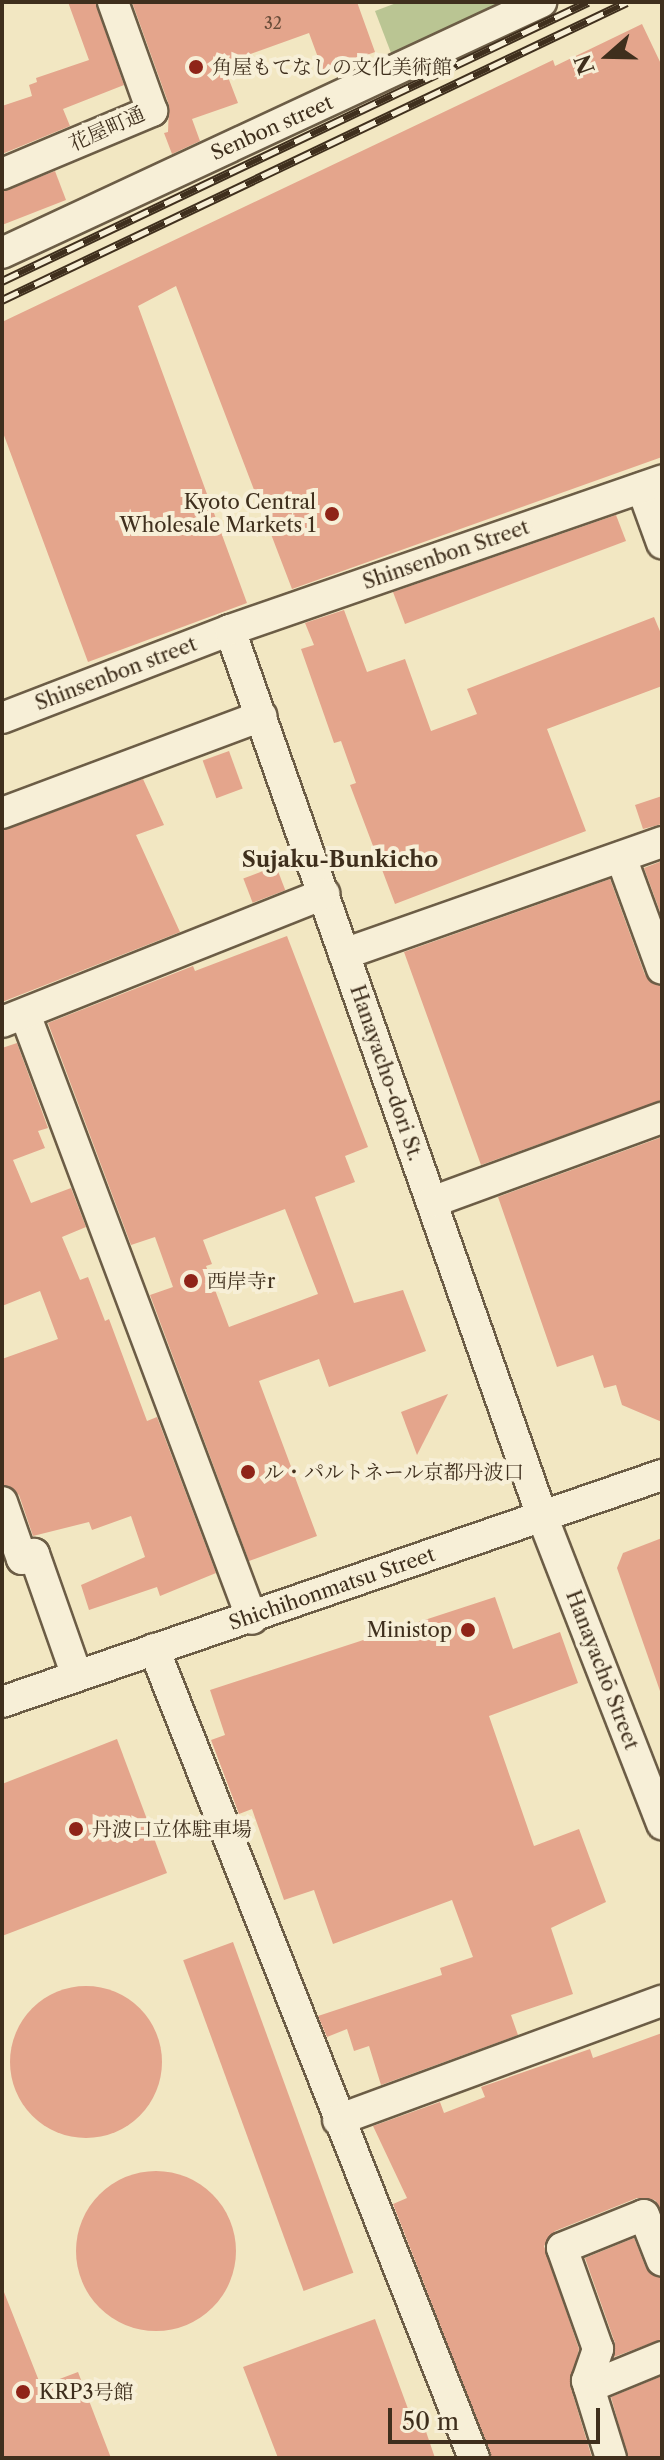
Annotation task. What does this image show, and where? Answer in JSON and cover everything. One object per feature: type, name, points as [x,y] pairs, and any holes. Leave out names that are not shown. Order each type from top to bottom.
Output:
[{"type":"street","name":"花屋町通","points":[[2,174],[152,111],[113,2]]},
{"type":"street","name":"Senbon street","points":[[2,253],[541,2]]},
{"type":"street","points":[[652,484],[662,543]]},
{"type":"street","name":"Shinsenbon Street","points":[[230,630],[652,484]]},
{"type":"street","name":"Hanayacho-dori St.","points":[[230,630],[542,1516]]},
{"type":"street","name":"Shinsenbon street","points":[[2,718],[230,630]]},
{"type":"street","points":[[2,813],[261,716]]},
{"type":"street","points":[[344,954],[662,842]]},
{"type":"street","points":[[621,857],[662,969]]},
{"type":"street","points":[[252,1619],[13,1018],[324,894]]},
{"type":"street","points":[[432,1202],[662,1118]]},
{"type":"street","name":"Shichihonmatsu Street","points":[[2,1702],[154,1649],[252,1619],[662,1475]]},
{"type":"street","points":[[2,1502],[22,1559],[34,1554],[77,1676]]},
{"type":"street","name":"Hanayachō Street","points":[[542,1516],[662,1824]]},
{"type":"street","points":[[154,1649],[474,2458]]},
{"type":"street","points":[[338,2120],[662,2001]]},
{"type":"street","points":[[611,2458],[589,2387],[598,2349],[562,2248],[644,2215],[662,2261]]},
{"type":"street","points":[[589,2387],[662,2357]]},
{"type":"green space","points":[[399,2],[522,2],[396,66],[375,11]]},
{"type":"building","points":[[68,2],[95,2],[124,85],[63,109],[70,126],[2,154],[2,106],[32,96],[29,85],[37,82],[36,78],[89,60]]},
{"type":"building","points":[[132,2],[357,2],[375,52],[323,71],[309,33],[234,60],[239,73],[228,77],[238,103],[192,119],[200,141],[172,154],[164,133],[168,132],[169,105]]},
{"type":"building","points":[[642,24],[662,66],[662,457],[292,589],[176,286],[138,306],[247,603],[88,662],[2,430],[2,322],[553,60],[555,66]]},
{"type":"building","points":[[55,171],[66,200],[2,225],[2,192]]},
{"type":"building","points":[[616,515],[626,541],[405,624],[393,592]]},
{"type":"building","points":[[344,610],[367,672],[405,659],[431,731],[477,714],[467,689],[654,617],[662,636],[662,686],[547,729],[586,831],[395,904],[350,785],[356,783],[341,741],[334,743],[301,649],[314,645],[305,623]]},
{"type":"building","points":[[229,751],[243,789],[216,798],[203,761]]},
{"type":"building","points":[[143,779],[164,825],[136,835],[180,932],[2,1002],[2,831]]},
{"type":"building","points":[[662,796],[662,824],[643,829],[635,805]]},
{"type":"building","points":[[662,861],[662,917],[644,868]]},
{"type":"building","points":[[276,866],[285,890],[253,903],[243,879]]},
{"type":"building","points":[[610,879],[645,975],[662,987],[662,1100],[481,1165],[404,952]]},
{"type":"building","points":[[287,936],[368,1147],[345,1156],[355,1182],[315,1197],[354,1303],[403,1290],[426,1351],[329,1387],[319,1359],[259,1381],[317,1536],[249,1561],[150,1295],[173,1287],[155,1237],[131,1245],[48,1023],[193,966],[195,971]],"holes":[[[285,1209],[318,1294],[229,1327],[206,1266],[212,1264],[203,1240]]]},
{"type":"building","points":[[17,1043],[48,1128],[38,1131],[45,1148],[13,1160],[31,1203],[71,1188],[86,1227],[62,1237],[80,1280],[88,1277],[105,1321],[109,1319],[147,1421],[157,1417],[216,1573],[160,1596],[157,1587],[89,1610],[81,1585],[145,1557],[131,1516],[92,1530],[89,1522],[33,1536],[19,1495],[2,1484],[2,1359],[58,1339],[40,1291],[2,1306],[2,1048]]},
{"type":"building","points":[[662,1137],[662,1422],[622,1405],[616,1385],[604,1388],[593,1355],[557,1367],[498,1197]]},
{"type":"building","points":[[448,1394],[417,1455],[401,1412]]},
{"type":"building","points":[[662,1538],[660,1691],[617,1568],[623,1553]]},
{"type":"building","points":[[495,1597],[513,1649],[560,1632],[578,1683],[489,1716],[534,1846],[579,1829],[606,1902],[551,1928],[573,1994],[511,2015],[518,2035],[381,2085],[369,2046],[354,2051],[347,2029],[327,2037],[318,2016],[442,1975],[440,1968],[473,1957],[452,1900],[333,1944],[314,1890],[284,1900],[252,1809],[239,1814],[211,1740],[225,1735],[210,1690]]},
{"type":"building","name":"丹波口立体駐車場","points":[[117,1739],[167,1873],[2,1936],[2,1784]]},
{"type":"building","points":[[233,1942],[353,2273],[304,2291],[183,1960]]},
{"type":"building","points":[[86,1986],[115,1991],[140,2008],[157,2033],[162,2062],[157,2091],[140,2116],[115,2133],[86,2138],[57,2133],[32,2116],[15,2091],[10,2062],[15,2033],[32,2008],[57,1991]]},
{"type":"building","points":[[662,2033],[662,2212],[655,2200],[637,2198],[555,2231],[544,2246],[579,2349],[570,2385],[592,2458],[492,2458],[393,2204],[407,2198],[373,2126],[440,2102],[444,2113],[485,2097],[481,2087],[590,2049],[593,2058]]},
{"type":"building","points":[[156,2171],[187,2177],[213,2194],[230,2220],[236,2251],[230,2282],[213,2308],[187,2325],[156,2331],[125,2325],[99,2308],[82,2282],[76,2251],[82,2220],[99,2194],[125,2177]]},
{"type":"building","points":[[634,2238],[646,2268],[662,2279],[662,2339],[614,2357],[615,2343],[585,2258]]},
{"type":"building","name":"KRP3号館","points":[[2,2287],[41,2386],[78,2372],[111,2458],[2,2458]]},
{"type":"building","points":[[375,2319],[411,2417],[420,2414],[435,2458],[278,2458],[243,2367]]},
{"type":"building","points":[[662,2376],[662,2458],[628,2458],[611,2397]]},
{"type":"railway","points":[[2,281],[588,2]]},
{"type":"railway","points":[[2,300],[627,2]]},
{"type":"place","name":"角屋もてなしの文化美術館","points":[[196,67]]},
{"type":"place","name":"Kyoto Central Wholesale Markets 1","points":[[332,514]]},
{"type":"place","name":"西岸寺r","points":[[191,1281]]},
{"type":"place","name":"ル・パルトネール京都丹波口","points":[[248,1472]]},
{"type":"place","name":"Ministop","points":[[468,1630]]},
{"type":"place","name":"丹波口立体駐車場","points":[[76,1829]]},
{"type":"place","name":"KRP3号館","points":[[23,2392]]},
{"type":"district","name":"Sujaku-Bunkicho","points":[[340,860]]}]
